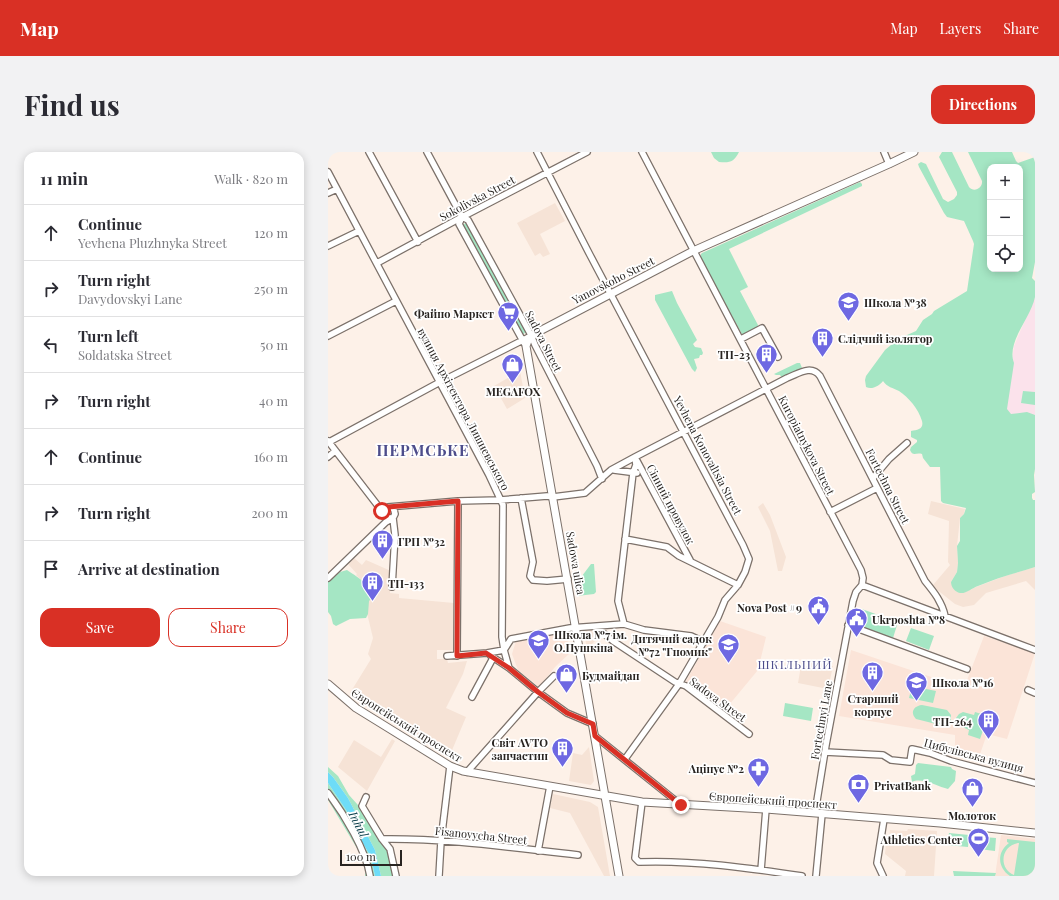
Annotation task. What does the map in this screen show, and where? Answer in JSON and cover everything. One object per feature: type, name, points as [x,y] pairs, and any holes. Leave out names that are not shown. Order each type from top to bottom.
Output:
[{"type":"main road","name":"Yanovskoho Street","points":[[531,336],[694,251],[914,152]]},
{"type":"main road","points":[[524,343],[531,336]]},
{"type":"main road","name":"Sadowa ulica","points":[[524,343],[568,579],[619,876]]},
{"type":"main road","name":"Європейський проспект","points":[[328,684],[356,708],[450,766],[468,772],[642,802],[766,809],[940,823],[1035,833]]},
{"type":"street","points":[[369,152],[418,242]]},
{"type":"street","name":"Sadova Street","points":[[427,152],[462,217],[468,220],[531,336],[602,479]]},
{"type":"street","name":"Yevhena Konovaltsia Street","points":[[537,152],[743,544],[749,559],[745,572],[738,585],[725,600],[718,617],[679,684],[626,759]]},
{"type":"street","name":"Sokolivska Street","points":[[377,263],[587,152]]},
{"type":"street","name":"Kuropiatnykova Street","points":[[642,152],[861,570],[863,578],[862,585]]},
{"type":"street","points":[[884,152],[889,164]]},
{"type":"street","name":"вулиця Архітектора Лишневського","points":[[328,172],[440,382],[503,505],[502,637],[509,668]]},
{"type":"street","points":[[328,193],[337,189]]},
{"type":"street","name":"Sadova Street","points":[[462,217],[459,224],[524,343]]},
{"type":"street","points":[[328,246],[359,231]]},
{"type":"street","points":[[328,336],[396,301]]},
{"type":"street","points":[[741,339],[762,328],[778,357]]},
{"type":"street","points":[[386,519],[382,511],[329,442],[440,382],[524,343]]},
{"type":"street","name":"Fortechna Street","points":[[767,389],[808,370],[816,371],[820,376],[925,582],[935,593],[943,608],[944,616]]},
{"type":"street","points":[[382,511],[386,507],[585,493],[611,470],[767,389]]},
{"type":"street","points":[[873,478],[889,459],[907,443]]},
{"type":"street","points":[[328,457],[335,451]]},
{"type":"street","points":[[624,624],[618,601],[633,473],[636,464],[635,457]]},
{"type":"street","name":"Сінний провулок","points":[[635,457],[690,560]]},
{"type":"street","points":[[611,470],[643,473]]},
{"type":"street","points":[[830,512],[876,488]]},
{"type":"street","points":[[521,498],[533,562],[530,576],[532,580],[547,581],[568,579]]},
{"type":"street","points":[[457,656],[458,501]]},
{"type":"street","points":[[392,507],[395,512],[393,518],[395,535],[392,587]]},
{"type":"street","points":[[328,578],[386,519],[393,518]]},
{"type":"street","points":[[625,539],[667,547],[679,556],[690,560],[738,585]]},
{"type":"street","points":[[862,585],[1035,650]]},
{"type":"street","name":"Fortechnyi Lane","points":[[816,876],[819,814],[825,752],[848,626],[856,592],[862,585]]},
{"type":"street","points":[[502,637],[511,639],[576,628],[624,624],[644,630],[691,636],[704,642]]},
{"type":"street","points":[[848,626],[967,669]]},
{"type":"street","name":"Sadova Street","points":[[596,627],[614,641],[679,684],[686,686],[749,734]]},
{"type":"street","points":[[447,656],[504,650],[511,639]]},
{"type":"street","points":[[486,653],[509,668],[567,713],[593,724]]},
{"type":"street","points":[[472,697],[493,658]]},
{"type":"street","points":[[468,772],[538,692],[554,676]]},
{"type":"street","points":[[1028,690],[1035,693]]},
{"type":"street","points":[[595,736],[626,759],[681,805]]},
{"type":"street","name":"Цибулівська вулиця","points":[[825,752],[883,755],[891,760],[910,762],[912,749],[930,753],[951,761],[1035,782]]},
{"type":"street","points":[[439,876],[450,766]]},
{"type":"street","points":[[538,851],[550,786]]},
{"type":"street","points":[[328,793],[337,805],[361,848],[370,876]]},
{"type":"street","points":[[366,797],[362,806],[382,840],[390,849],[396,876]]},
{"type":"street","points":[[642,802],[635,858],[639,862],[665,861],[761,870],[802,876]]},
{"type":"street","points":[[761,870],[766,809]]},
{"type":"street","points":[[881,876],[877,863],[884,819]]},
{"type":"street","name":"Fisanovycha Street","points":[[382,840],[410,839],[442,841],[578,855]]},
{"type":"shaded area","points":[[555,203],[565,221],[540,234],[550,254],[543,257],[540,253],[535,256],[517,223]]},
{"type":"shaded area","points":[[1035,297],[1035,420],[1004,416],[1014,346]]},
{"type":"shaded area","points":[[520,371],[525,398],[507,409],[494,386]]},
{"type":"shaded area","points":[[931,501],[965,509],[964,514],[960,518],[957,546],[957,572],[951,582],[970,590],[1005,576],[1035,567],[1035,590],[1026,581],[986,593],[974,605],[963,607],[955,604],[936,589],[933,585],[950,565],[948,562],[949,521],[928,514]]},
{"type":"shaded area","points":[[763,503],[770,515],[786,557],[782,571],[778,571],[770,531],[758,507]]},
{"type":"shaded area","points":[[354,558],[362,565],[366,560],[391,571],[390,593],[399,594],[399,598],[454,603],[454,650],[437,650],[437,659],[447,659],[448,663],[467,661],[463,674],[446,708],[466,717],[450,755],[350,693],[371,659],[368,654],[373,638],[365,605],[373,592],[356,575],[357,574],[348,564]]},
{"type":"shaded area","name":"Дитячий садок №72 \"Гномик\"","points":[[720,621],[766,637],[758,670],[724,711],[685,683]]},
{"type":"shaded area","points":[[594,629],[601,635],[588,648],[584,630]]},
{"type":"shaded area","name":"Школа №7 ім. О.Пушкіна","points":[[564,631],[566,633],[570,653],[555,667],[539,687],[518,670],[512,654],[516,641]]},
{"type":"shaded area","name":"Школа №16","points":[[984,636],[1035,653],[1007,739],[987,734],[979,757],[955,747],[955,735],[839,716],[851,650],[964,688]]},
{"type":"shaded area","points":[[802,660],[833,666],[828,689],[798,683]]},
{"type":"shaded area","points":[[392,739],[395,741],[367,791],[338,767],[354,740],[381,757]]},
{"type":"shaded area","points":[[589,747],[594,781],[591,785],[569,781],[573,753],[582,755]]},
{"type":"shaded area","points":[[553,794],[590,802],[598,807],[610,876],[604,876],[570,813],[550,808]]},
{"type":"shaded area","points":[[908,829],[937,831],[934,876],[905,876],[906,871],[885,854],[886,843],[889,843],[890,830],[907,831]]},
{"type":"shaded area","points":[[1001,835],[1035,839],[1035,876],[995,876]]},
{"type":"green space","points":[[711,152],[739,152],[733,160],[729,162],[719,162],[714,158]]},
{"type":"green space","points":[[942,152],[952,152],[969,187],[973,190],[980,188],[982,181],[968,152],[1012,152],[1018,163],[1035,157],[1035,262],[1032,278],[1035,281],[1035,297],[1033,305],[1013,347],[1012,355],[1014,363],[1007,409],[1011,414],[1027,412],[1035,415],[1035,492],[1032,494],[1032,498],[1035,500],[1035,567],[992,580],[962,593],[955,590],[951,582],[957,572],[957,546],[960,541],[960,518],[964,514],[966,508],[943,503],[941,501],[940,467],[930,467],[923,458],[922,454],[914,454],[911,452],[911,447],[917,442],[917,440],[911,437],[911,431],[920,429],[922,426],[922,421],[910,400],[899,391],[888,386],[883,381],[877,386],[871,388],[866,387],[865,380],[866,376],[885,350],[898,339],[916,331],[923,320],[934,311],[967,291],[974,244],[973,241],[964,221],[947,217],[944,213],[918,164],[921,162],[926,164],[943,199],[948,202],[954,199],[957,192],[939,157]]},
{"type":"green space","points":[[860,182],[862,186],[729,249],[748,287],[740,291],[758,325],[757,328],[743,336],[701,260],[701,254]]},
{"type":"green space","points":[[464,224],[468,224],[526,332],[522,335],[464,227]]},
{"type":"green space","points":[[672,291],[697,340],[693,344],[695,347],[701,348],[703,353],[699,358],[694,359],[697,368],[695,372],[655,300],[655,295]]},
{"type":"green space","points":[[800,363],[802,368],[801,371],[783,379],[780,375],[774,374]]},
{"type":"green space","points":[[1023,391],[1035,392],[1035,405],[1021,403]]},
{"type":"green space","points":[[591,564],[594,564],[596,592],[594,594],[577,596],[575,586]]},
{"type":"green space","points":[[347,570],[366,585],[373,597],[369,601],[368,614],[366,618],[350,619],[336,626],[333,624],[331,616],[328,612],[328,582],[340,572]]},
{"type":"green space","points":[[859,608],[898,622],[893,638],[855,625]]},
{"type":"green space","points":[[911,628],[934,636],[929,650],[906,641]]},
{"type":"green space","points":[[912,686],[936,691],[933,703],[909,698]]},
{"type":"green space","points":[[785,703],[813,708],[811,721],[783,716]]},
{"type":"green space","points":[[922,705],[947,710],[951,715],[951,721],[944,726],[916,719],[913,714],[913,710]]},
{"type":"green space","points":[[963,712],[974,715],[975,712],[988,716],[980,739],[968,735],[969,730],[958,725],[956,718]]},
{"type":"green space","points":[[918,763],[951,767],[956,771],[955,781],[948,789],[925,781],[912,782],[911,776],[915,774],[916,765]]},
{"type":"green space","points":[[328,767],[338,776],[349,795],[366,814],[389,851],[394,876],[381,876],[375,850],[348,798],[328,772]]},
{"type":"green space","points":[[328,783],[348,813],[349,820],[371,857],[375,876],[365,876],[366,868],[358,850],[328,800]]},
{"type":"green space","points":[[949,833],[969,835],[968,847],[947,845]]},
{"type":"green space","points":[[972,836],[996,838],[995,851],[971,848]]},
{"type":"green space","points":[[1007,839],[1035,842],[1035,876],[1010,876],[1006,872],[1000,860],[1002,851],[1009,843],[1007,842]],"holes":[[[1019,843],[1014,875],[1005,867],[1004,858],[1008,848]]]},
{"type":"green space","points":[[953,871],[996,873],[995,876],[954,876]]},
{"type":"water","name":"Inhul","points":[[328,772],[348,798],[375,850],[381,876],[375,876],[371,857],[349,820],[348,813],[328,783]]},
{"type":"place","name":"Школа №38","points":[[848,322]]},
{"type":"place","name":"Файно Маркет","points":[[509,332]]},
{"type":"place","name":"Слідчий ізолятор","points":[[822,358]]},
{"type":"place","name":"ТП-23","points":[[766,374]]},
{"type":"place","name":"MEGAFOX","points":[[513,384]]},
{"type":"place","name":"ГРП №32","points":[[382,560]]},
{"type":"place","name":"ТП-133","points":[[372,602]]},
{"type":"place","name":"Nova Post #9","points":[[818,626]]},
{"type":"place","name":"Ukrposhta №8","points":[[856,638]]},
{"type":"place","name":"Школа №7 ім. О.Пушкіна","points":[[538,660]]},
{"type":"place","name":"Дитячий садок №72 \"Гномик\"","points":[[728,664]]},
{"type":"place","name":"Старший корпус","points":[[873,692]]},
{"type":"place","name":"Будмайдан","points":[[567,694]]},
{"type":"place","name":"Школа №16","points":[[917,702]]},
{"type":"place","name":"ТП-264","points":[[988,740]]},
{"type":"place","name":"Світ AVTO запчастин","points":[[563,768]]},
{"type":"place","name":"Ацінус №2","points":[[759,788]]},
{"type":"place","name":"PrivatBank","points":[[859,804]]},
{"type":"place","name":"Молоток","points":[[972,808]]},
{"type":"place","name":"Athletics Center","points":[[978,858]]},
{"type":"district","name":"ПЕРМСЬКЕ","points":[[423,450]]},
{"type":"district","name":"ШКІЛЬНИЙ","points":[[795,664]]},
{"type":"route","points":[[382,511],[386,507],[458,501],[457,656],[486,653],[509,668],[567,713],[593,724],[595,736],[626,759],[681,805]]}]
